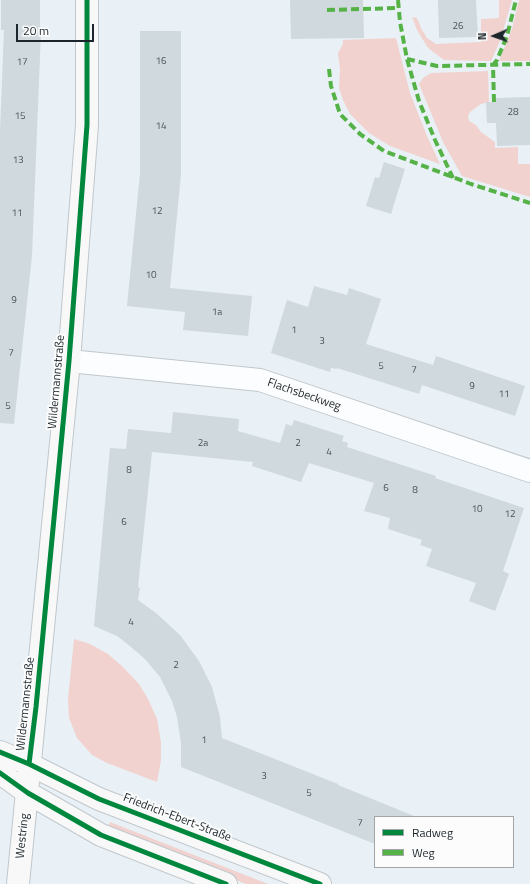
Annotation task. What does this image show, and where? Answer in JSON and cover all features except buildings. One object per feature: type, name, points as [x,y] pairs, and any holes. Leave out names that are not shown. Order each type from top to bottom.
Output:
[{"type":"street","name":"Wildermannstraße","points":[[29,764],[36,707],[69,361],[87,125],[87,0]]},
{"type":"street","name":"Flachsbeckweg","points":[[69,361],[260,380],[530,471]]},
{"type":"street","name":"Friedrich-Ebert-Straße","points":[[0,752],[29,764],[99,799],[320,884]]},
{"type":"street","name":"Westring","points":[[18,884],[28,793],[29,764]]},
{"type":"street","points":[[0,773],[28,793],[101,835],[226,884]]},
{"type":"shaded area","points":[[499,0],[512,0],[500,41],[491,61],[444,60],[428,48],[417,30],[412,17],[417,18],[427,38],[436,44],[481,42],[481,19],[499,18]]},
{"type":"shaded area","points":[[519,0],[530,0],[530,61],[499,61],[512,29]]},
{"type":"shaded area","points":[[396,38],[410,93],[440,164],[390,146],[369,133],[350,114],[343,100],[339,88],[340,70],[338,53],[343,44],[343,40]]},
{"type":"shaded area","points":[[488,71],[489,102],[481,104],[470,112],[468,116],[469,121],[476,125],[481,132],[495,142],[495,148],[518,147],[518,164],[530,164],[530,197],[462,176],[443,142],[419,84],[423,78],[431,73]]},
{"type":"shaded area","points":[[74,639],[90,644],[108,654],[139,684],[148,699],[157,719],[161,742],[161,760],[157,782],[107,763],[92,755],[77,738],[69,718],[68,699]]},
{"type":"shaded area","points":[[110,822],[268,884],[246,884],[108,828]]},
{"type":"marked path","points":[[398,0],[400,22],[407,59],[419,101],[453,178]]},
{"type":"marked path","points":[[494,102],[493,65],[497,60],[507,36],[516,0]]},
{"type":"marked path","points":[[327,10],[398,8]]},
{"type":"marked path","points":[[407,59],[437,66],[530,64]]},
{"type":"marked path","points":[[329,69],[331,86],[340,114],[360,134],[384,151],[471,184],[530,203]]},
{"type":"cycle path","points":[[29,764],[36,707],[69,361],[87,125],[87,0]]},
{"type":"cycle path","points":[[0,752],[29,764],[99,799],[320,884]]},
{"type":"cycle path","points":[[0,773],[28,793],[101,835],[226,884]]}]
